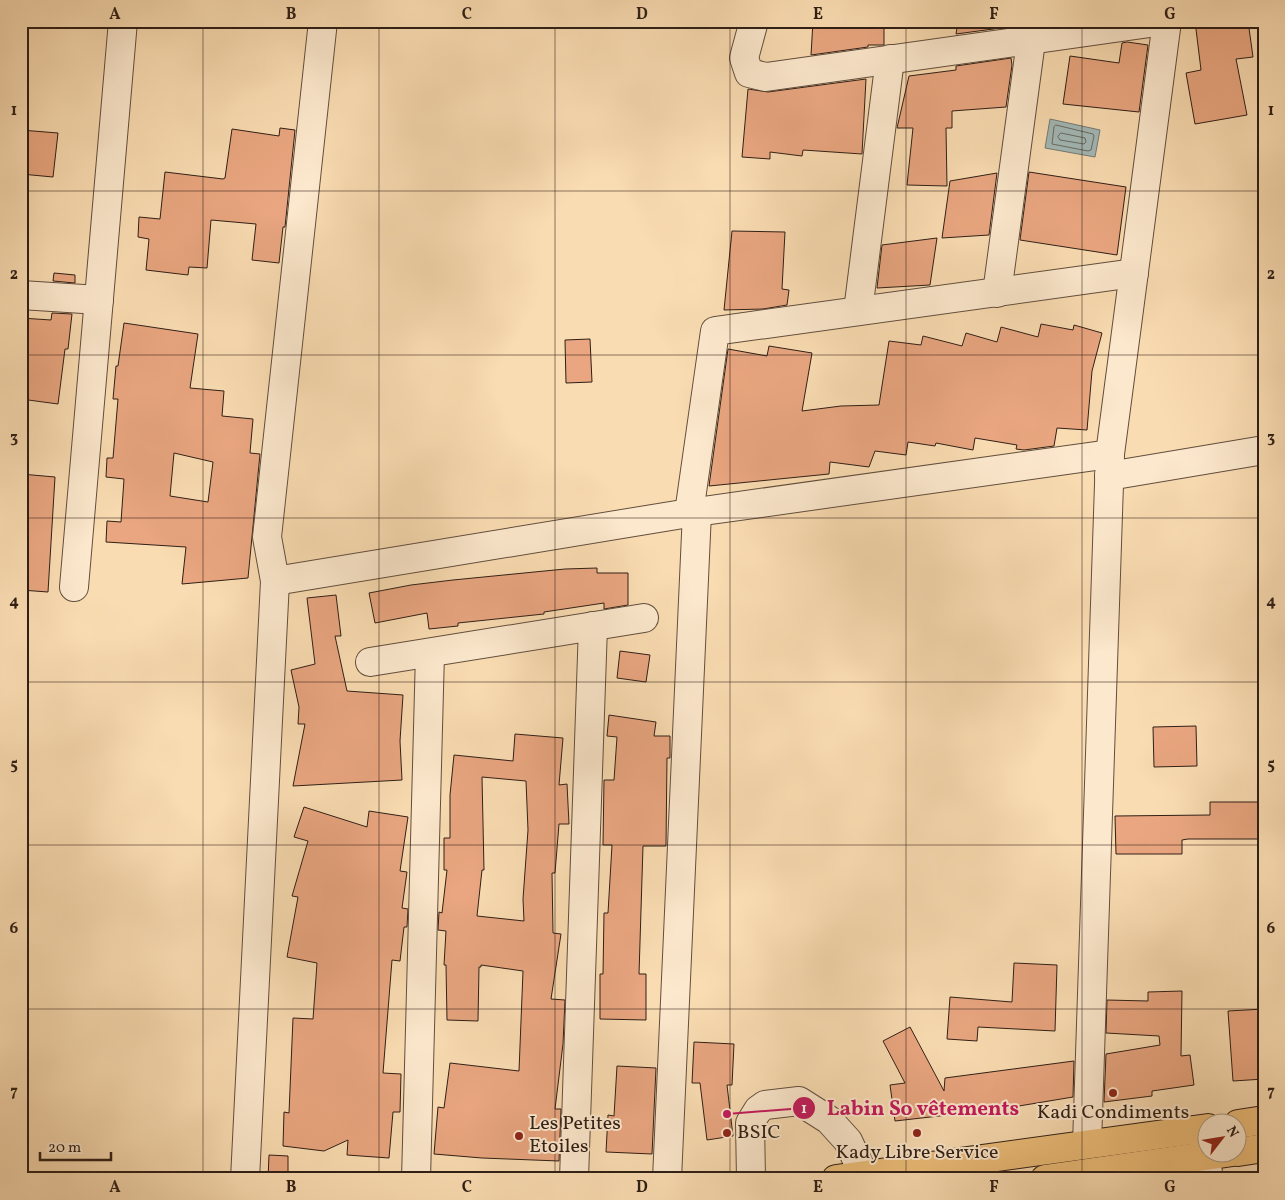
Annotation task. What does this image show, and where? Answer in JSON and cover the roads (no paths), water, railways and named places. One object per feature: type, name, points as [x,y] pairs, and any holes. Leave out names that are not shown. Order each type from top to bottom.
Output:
[{"type":"highway","points":[[1248,1122],[1264,1120]]},
{"type":"highway","points":[[836,1179],[1198,1130]]},
{"type":"highway","points":[[1248,1150],[1264,1148]]},
{"type":"highway","points":[[1045,1179],[1207,1168]]},
{"type":"street","points":[[74,587],[123,21]]},
{"type":"street","points":[[245,1179],[275,581],[267,537],[323,21]]},
{"type":"street","points":[[754,21],[744,58],[749,74],[766,77],[1166,21],[1109,465],[1087,1144]]},
{"type":"street","points":[[997,292],[1031,41]]},
{"type":"street","points":[[858,311],[890,59]]},
{"type":"street","points":[[668,1179],[693,512],[715,331],[1134,273]]},
{"type":"street","points":[[21,295],[99,300]]},
{"type":"street","points":[[275,581],[693,512],[1109,465],[1264,450]]},
{"type":"street","points":[[370,662],[644,618]]},
{"type":"street","points":[[574,1179],[593,626]]},
{"type":"street","points":[[416,1179],[430,653]]},
{"type":"street","points":[[751,1179],[750,1123],[758,1110],[764,1105],[799,1101],[829,1120],[848,1141],[864,1175]]},
{"type":"water","points":[[1050,119],[1100,130],[1095,157],[1045,148]]},
{"type":"place","name":"Kadi Condiments","points":[[1113,1093]]},
{"type":"place","name":"Labin So vêtements","points":[[727,1114]]},
{"type":"place","name":"BSIC","points":[[727,1133]]},
{"type":"place","name":"Kady Libre Service","points":[[917,1133]]},
{"type":"place","name":"Les Petites Etoiles","points":[[519,1136]]}]
